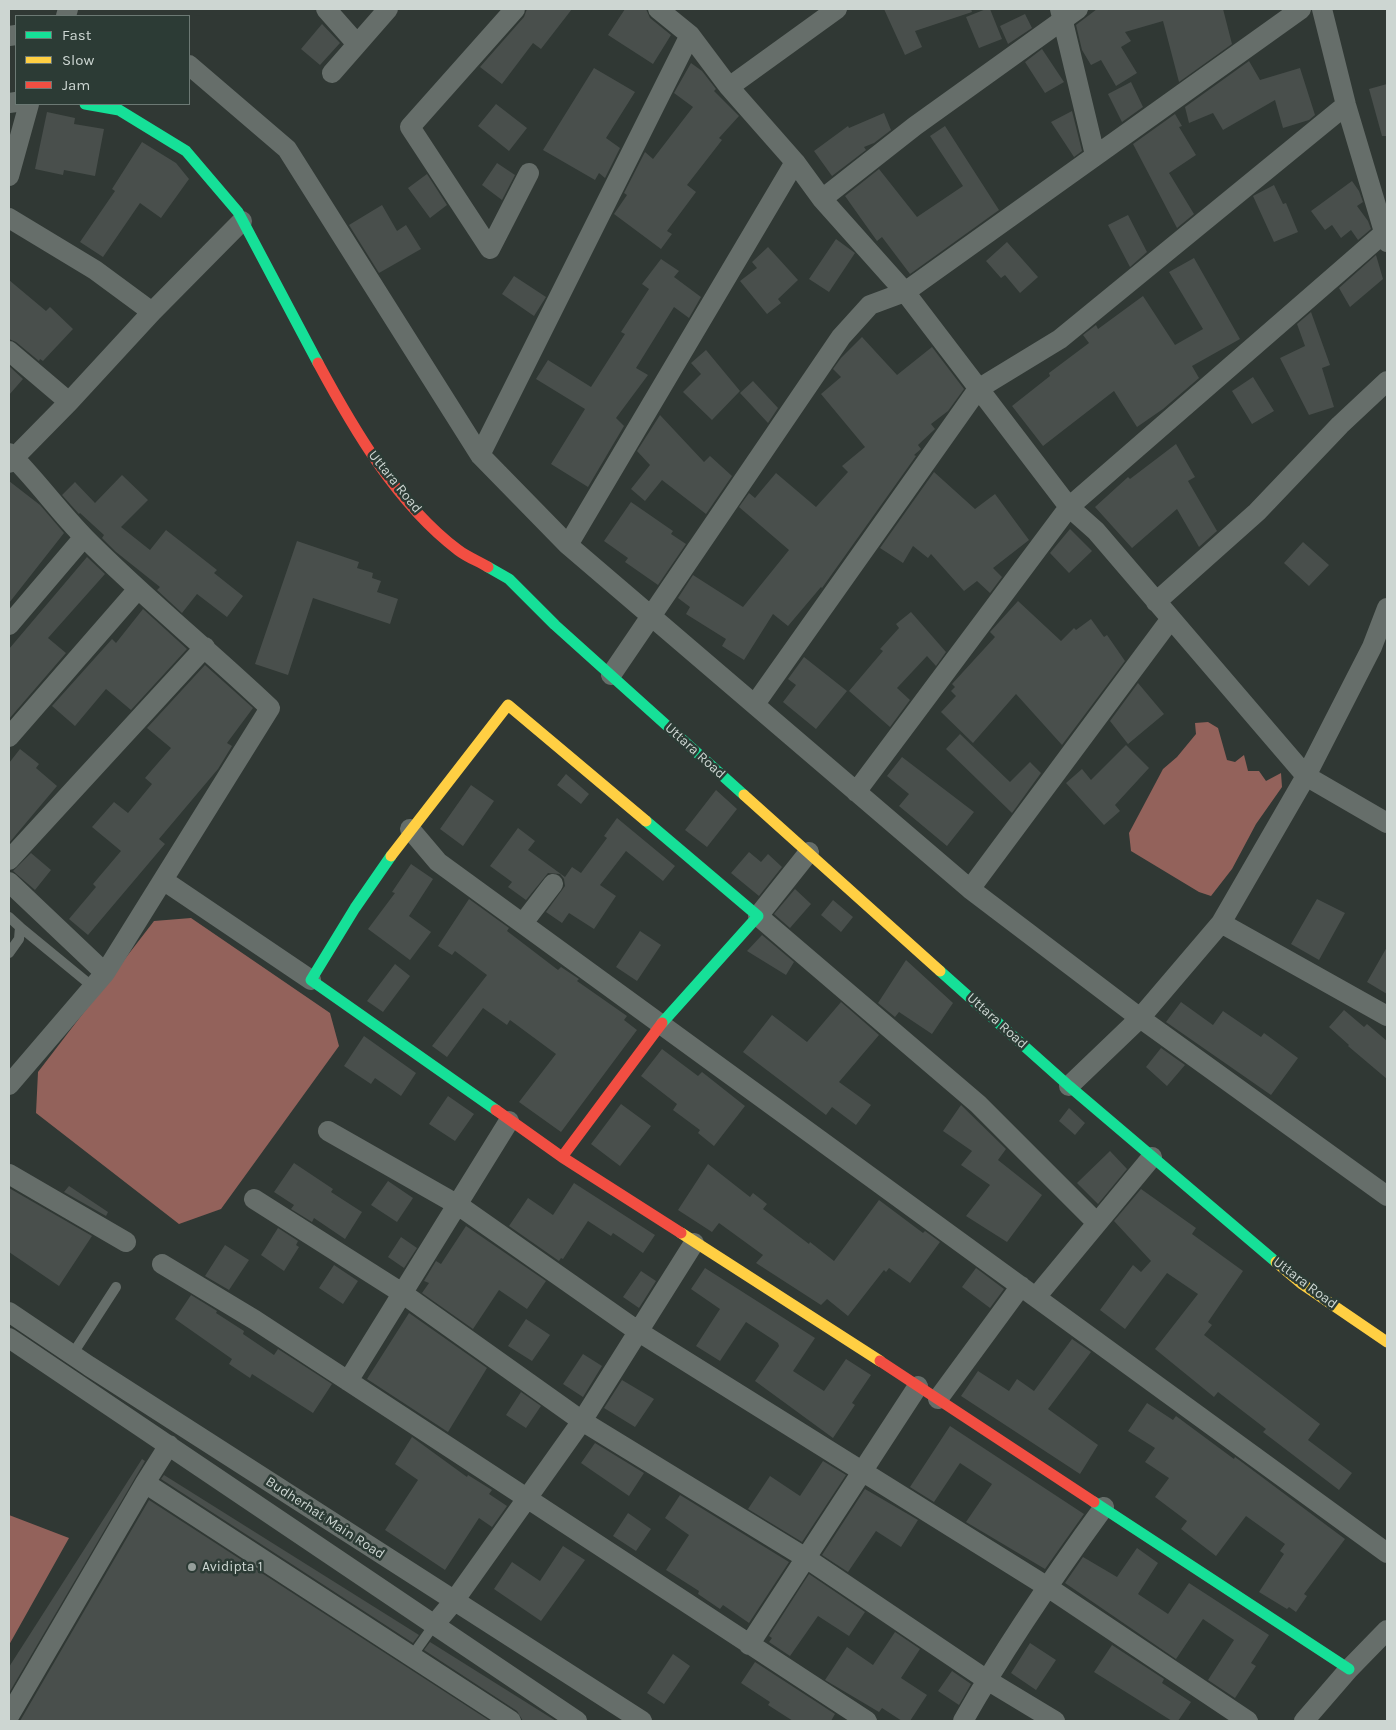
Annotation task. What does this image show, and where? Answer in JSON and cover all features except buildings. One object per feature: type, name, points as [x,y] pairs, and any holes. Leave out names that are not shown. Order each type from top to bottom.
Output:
[{"type":"street","points":[[326,9],[357,44]]},
{"type":"street","points":[[332,73],[388,9]]},
{"type":"street","points":[[515,9],[410,127],[490,249],[529,174]]},
{"type":"street","points":[[658,9],[690,34],[729,86],[796,162],[822,199],[905,292],[1069,508],[1096,531],[1170,620],[1306,776],[1387,823]]},
{"type":"street","points":[[729,86],[837,9]]},
{"type":"street","points":[[611,675],[841,337],[870,305],[905,292],[1301,9]]},
{"type":"street","points":[[856,792],[1069,508],[1386,238],[1346,105],[1322,9]]},
{"type":"street","points":[[822,199],[915,126],[1067,13],[1095,155]]},
{"type":"street","points":[[480,455],[690,34]]},
{"type":"street","points":[[190,65],[287,150],[480,455],[568,545],[970,889],[1140,1018],[1387,1196]]},
{"type":"street","points":[[9,176],[29,105]]},
{"type":"street","name":"Uttara Road","points":[[91,105],[119,110],[186,151],[238,212],[348,418],[386,474],[420,513],[458,550],[509,579],[555,625],[809,852],[1076,1080],[1152,1157],[1302,1284],[1387,1342]]},
{"type":"street","points":[[755,704],[978,388],[1060,339],[1346,105]]},
{"type":"street","points":[[568,545],[796,162]]},
{"type":"street","points":[[9,218],[95,270],[152,312]]},
{"type":"street","points":[[9,1085],[99,980],[270,708],[205,646],[138,589],[84,537],[10,458],[69,402],[152,312],[242,221]]},
{"type":"street","points":[[9,351],[69,402]]},
{"type":"street","points":[[1156,602],[1256,512],[1340,425],[1387,381]]},
{"type":"street","points":[[9,625],[84,537]]},
{"type":"street","points":[[9,737],[138,589]]},
{"type":"street","points":[[1076,1080],[1140,1018],[1221,923],[1380,651],[1387,608]]},
{"type":"street","points":[[970,889],[1170,620]]},
{"type":"street","points":[[9,860],[205,646]]},
{"type":"street","points":[[310,980],[333,940],[410,829],[508,705],[978,1104],[1097,1223]]},
{"type":"street","points":[[410,829],[438,862],[1387,1553]]},
{"type":"street","points":[[562,1157],[661,1024],[758,916],[809,852]]},
{"type":"street","points":[[163,880],[310,980],[562,1157],[694,1244],[938,1399],[1349,1669]]},
{"type":"street","points":[[9,882],[99,980]]},
{"type":"street","points":[[523,924],[553,884]]},
{"type":"street","points":[[1221,923],[1387,1016]]},
{"type":"street","points":[[348,1381],[509,1121]]},
{"type":"street","points":[[328,1131],[458,1205],[639,1332],[1046,1586],[1248,1721]]},
{"type":"street","points":[[938,1399],[1028,1292],[1097,1223],[1152,1157]]},
{"type":"street","points":[[9,1174],[126,1242]]},
{"type":"street","points":[[254,1199],[402,1293],[582,1421],[806,1558],[987,1680],[1055,1721]]},
{"type":"street","points":[[434,1625],[454,1601],[582,1421],[694,1244]]},
{"type":"street","points":[[162,1264],[255,1320],[749,1645],[868,1721]]},
{"type":"street","name":"Budherhat Main Road","points":[[9,1312],[642,1721]]},
{"type":"street","name":"Budherhat Main Road","points":[[9,1338],[577,1721]]},
{"type":"street","points":[[749,1645],[918,1386]]},
{"type":"street","points":[[13,1721],[9,1717],[169,1445]]},
{"type":"street","points":[[145,1483],[512,1721]]},
{"type":"street","points":[[963,1721],[1046,1586],[1104,1507]]},
{"type":"street","points":[[1304,1721],[1349,1669],[1387,1630]]},
{"type":"lane","points":[[9,916],[20,927],[99,980]]},
{"type":"lane","points":[[9,953],[19,940],[20,927]]},
{"type":"lane","points":[[72,1354],[116,1287]]},
{"type":"lane","points":[[412,1656],[434,1625]]},
{"type":"shaded area","points":[[1208,722],[1218,728],[1227,760],[1235,762],[1244,755],[1248,771],[1259,771],[1266,781],[1281,773],[1282,787],[1256,824],[1232,869],[1211,896],[1199,892],[1131,851],[1129,833],[1163,769],[1177,757],[1196,734],[1195,723]]},
{"type":"shaded area","points":[[191,918],[330,1013],[339,1046],[221,1209],[179,1224],[36,1113],[38,1072],[154,921]]},
{"type":"shaded area","points":[[9,1515],[69,1538],[9,1645]]},
{"type":"traffic: fast","points":[[91,105],[119,110],[186,151],[238,212],[318,363]]},
{"type":"traffic: fast","points":[[488,567],[509,579],[555,625],[744,795]]},
{"type":"traffic: fast","points":[[646,821],[758,916],[662,1023]]},
{"type":"traffic: fast","points":[[391,856],[355,908],[311,980],[496,1110]]},
{"type":"traffic: fast","points":[[940,971],[1069,1086],[1276,1262]]},
{"type":"traffic: fast","points":[[1094,1502],[1349,1669]]},
{"type":"traffic: slow","points":[[391,856],[508,705],[646,821]]},
{"type":"traffic: slow","points":[[744,795],[940,971]]},
{"type":"traffic: slow","points":[[681,1233],[880,1361]]},
{"type":"traffic: slow","points":[[1276,1262],[1302,1284],[1387,1342]]},
{"type":"traffic: jam","points":[[318,363],[378,464],[415,511],[461,552],[488,567]]},
{"type":"traffic: jam","points":[[562,1157],[662,1023]]},
{"type":"traffic: jam","points":[[496,1110],[562,1157],[681,1233]]},
{"type":"traffic: jam","points":[[880,1361],[1094,1502]]},
{"type":"place","name":"Avidipta 1","points":[[192,1567]]}]
